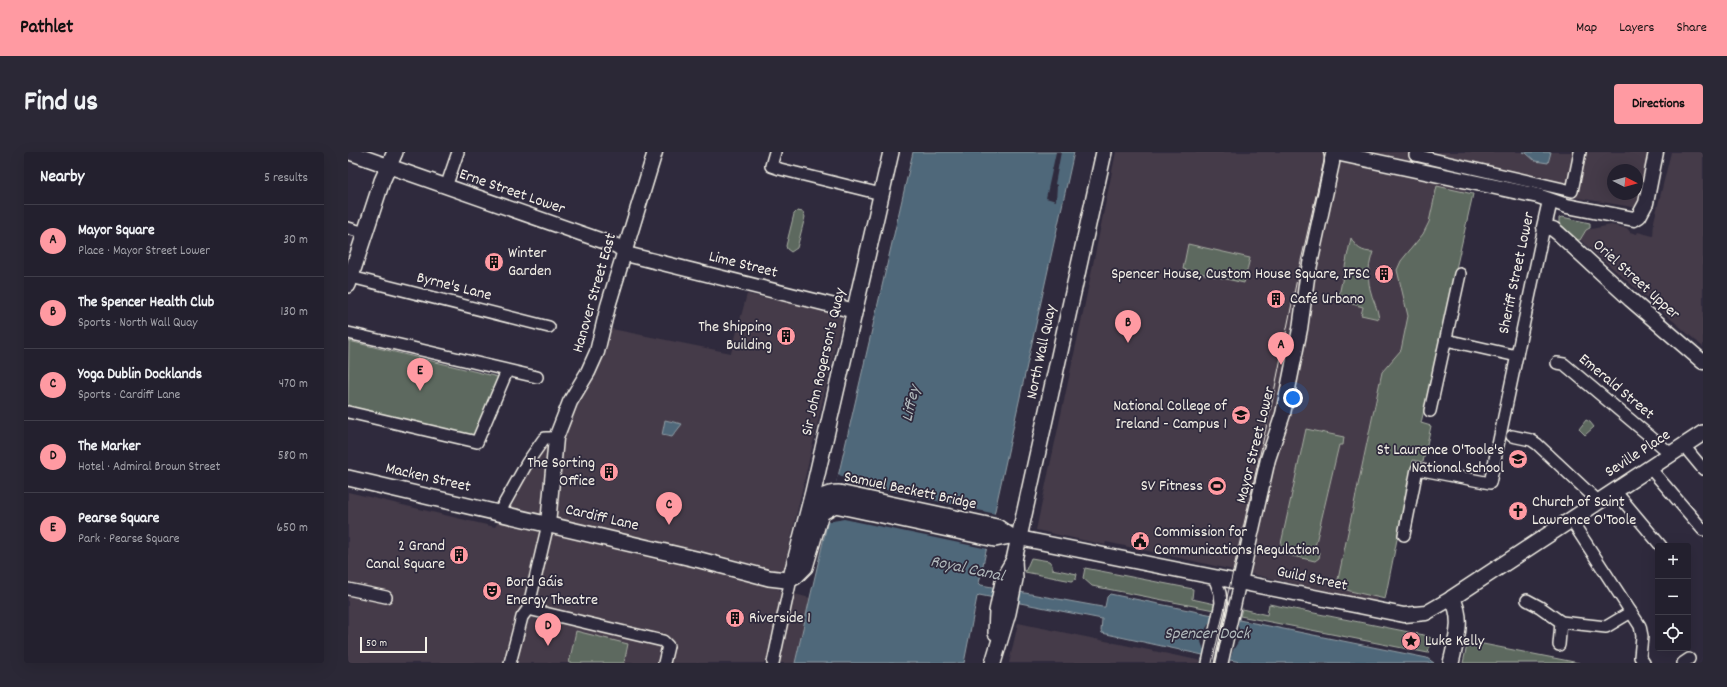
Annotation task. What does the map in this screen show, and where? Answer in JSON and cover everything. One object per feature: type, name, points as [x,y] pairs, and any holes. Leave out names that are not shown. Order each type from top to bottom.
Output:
[{"type":"main road","points":[[349,281],[382,180],[395,152]]},
{"type":"main road","name":"Sir John Rogerson's Quay","points":[[791,579],[808,513],[892,152]]},
{"type":"main road","name":"North Wall Quay","points":[[993,659],[1014,560],[1015,537],[1104,152]]},
{"type":"main road","name":"Seville Place","points":[[1452,598],[1703,433]]},
{"type":"main road","name":"Macken Street","points":[[348,478],[499,513]]},
{"type":"main road","name":"Samuel Beckett Bridge","points":[[808,513],[814,503],[819,499],[832,500],[840,505],[1015,537]]},
{"type":"main road","points":[[791,579],[799,574],[805,567],[817,522],[821,513],[832,500]]},
{"type":"main road","name":"Cardiff Lane","points":[[499,513],[700,560],[769,578],[786,580],[791,579]]},
{"type":"main road","points":[[1452,598],[1457,607],[1459,621],[1452,660]]},
{"type":"street","name":"Erne Street Lower","points":[[348,152],[617,246],[624,252]]},
{"type":"street","points":[[446,187],[458,152]]},
{"type":"street","name":"Hanover Street East","points":[[548,524],[556,438],[570,402],[588,372],[597,352],[608,306],[655,152]]},
{"type":"street","points":[[775,152],[771,166],[881,194]]},
{"type":"street","points":[[1331,152],[1538,196],[1550,201]]},
{"type":"street","name":"Mayor Street Lower","points":[[1240,582],[1268,459],[1283,414],[1300,329],[1307,278],[1332,161],[1331,152]]},
{"type":"street","points":[[1415,155],[1572,191],[1580,152]]},
{"type":"street","name":"Sheriff Street Lower","points":[[1404,535],[1417,469],[1490,484],[1550,201],[1628,218],[1639,216],[1646,203],[1656,152]]},
{"type":"street","name":"Oriel Street Upper","points":[[1544,227],[1553,229],[1558,233],[1631,300],[1703,362]]},
{"type":"street","points":[[348,228],[365,233]]},
{"type":"street","name":"Lime Street","points":[[624,252],[855,311]]},
{"type":"street","points":[[1430,411],[1460,274]]},
{"type":"street","name":"Byrne's Lane","points":[[349,281],[549,327]]},
{"type":"street","points":[[348,333],[537,377]]},
{"type":"street","points":[[1446,340],[1517,356]]},
{"type":"street","name":"Emerald Street","points":[[1557,363],[1564,364],[1703,470]]},
{"type":"street","points":[[348,412],[477,442],[507,371]]},
{"type":"street","points":[[1512,436],[1531,440],[1537,444],[1599,502]]},
{"type":"street","points":[[499,513],[523,469],[543,440],[545,438],[556,438]]},
{"type":"street","points":[[1650,468],[1703,530]]},
{"type":"street","points":[[1616,491],[1659,543]]},
{"type":"street","points":[[1571,520],[1640,626],[1642,636],[1640,657],[1644,663]]},
{"type":"street","points":[[510,663],[522,617],[528,610],[548,524]]},
{"type":"street","name":"Guild Street","points":[[1015,537],[1404,615],[1426,613],[1452,598]]},
{"type":"street","points":[[1208,663],[1221,608],[1221,598],[1214,577]]},
{"type":"street","name":"Sir John Rogerson's Quay","points":[[773,663],[791,579]]},
{"type":"street","points":[[1222,663],[1240,582]]},
{"type":"street","points":[[348,589],[386,597]]},
{"type":"street","points":[[1527,600],[1540,606],[1561,622],[1606,627],[1631,612]]},
{"type":"street","points":[[528,610],[667,643],[668,649],[664,663]]},
{"type":"street","points":[[1559,645],[1561,622]]},
{"type":"shaded area","points":[[1116,152],[1651,152],[1643,186],[1643,164],[1607,164],[1607,200],[1640,200],[1638,208],[1476,181],[1467,187],[1376,602],[1106,542],[1105,545],[1036,530]]},
{"type":"shaded area","points":[[1671,152],[1703,152],[1703,347],[1580,240],[1586,230],[1611,225],[1627,228],[1630,232],[1637,234],[1638,232],[1653,236],[1654,221]]},
{"type":"shaded area","points":[[747,294],[839,314],[842,318],[779,590],[810,598],[795,663],[348,663],[348,492],[495,527],[599,351],[607,328],[731,353]]},
{"type":"shaded area","name":"Spencer Dock","points":[[1018,623],[1212,663],[1009,663]]},
{"type":"green space","points":[[1437,186],[1473,194],[1421,423],[1431,426],[1423,462],[1413,460],[1385,599],[1350,591],[1345,589],[1343,585],[1337,584],[1382,372],[1401,350],[1408,316],[1397,270],[1401,261],[1423,234],[1429,222]]},
{"type":"green space","points":[[797,211],[803,212],[805,217],[797,248],[791,252],[786,246],[794,214]]},
{"type":"green space","points":[[1562,217],[1590,223],[1590,228],[1586,230],[1580,240],[1578,240],[1559,223],[1559,218]]},
{"type":"green space","points":[[1351,238],[1360,249],[1373,252],[1370,266],[1369,284],[1379,319],[1361,315],[1363,307],[1338,300]]},
{"type":"green space","points":[[1188,244],[1250,258],[1244,283],[1183,269]]},
{"type":"green space","points":[[349,341],[498,377],[474,436],[348,406]]},
{"type":"green space","points":[[1586,420],[1594,427],[1585,435],[1579,429]]},
{"type":"green space","points":[[1306,429],[1344,437],[1343,445],[1339,445],[1314,551],[1320,552],[1319,558],[1315,561],[1279,553]]},
{"type":"green space","points":[[1031,558],[1049,561],[1052,565],[1052,569],[1077,574],[1076,579],[1072,581],[1025,572]]},
{"type":"green space","points":[[1085,568],[1193,589],[1192,599],[1215,604],[1214,610],[1092,586],[1083,578]]},
{"type":"green space","points":[[1269,604],[1424,635],[1431,638],[1428,653],[1240,616],[1242,609],[1267,615]]},
{"type":"green space","points":[[576,631],[628,644],[624,663],[569,663]]},
{"type":"green space","points":[[1468,641],[1579,663],[1463,663]]},
{"type":"water","points":[[913,152],[1074,152],[979,583],[981,585],[1102,607],[1105,607],[1107,597],[1110,594],[1213,615],[1215,607],[1240,613],[1239,620],[1427,658],[1434,663],[1245,663],[1230,660],[1229,663],[1201,663],[1203,655],[1102,633],[1102,619],[979,595],[977,597],[964,663],[795,663]]},
{"type":"water","points":[[1522,152],[1551,152],[1548,163],[1535,161],[1526,153]]},
{"type":"water","points":[[665,420],[682,424],[672,437],[662,435]]},
{"type":"pier","points":[[1056,152],[1061,152],[1055,184],[1057,185],[1056,201],[1046,198]]},
{"type":"pier","points":[[838,474],[851,482],[996,514],[988,549],[844,519],[827,522]]},
{"type":"pier","points":[[1215,607],[1240,613],[1238,626],[1242,636],[1233,650],[1229,663],[1201,663],[1204,650],[1201,642],[1201,636],[1210,622]]},
{"type":"tram line","points":[[1212,663],[1272,402],[1298,274],[1326,152]]},
{"type":"place","name":"Winter Garden","points":[[494,262]]},
{"type":"place","name":"Spencer House, Custom House Square, IFSC","points":[[1384,274]]},
{"type":"place","name":"Café Urbano","points":[[1276,299]]},
{"type":"place","name":"The Shipping Building","points":[[786,336]]},
{"type":"place","name":"The Spencer Health Club","points":[[1128,343]]},
{"type":"place","name":"Mayor Square","points":[[1281,365]]},
{"type":"place","name":"Pearse Square","points":[[420,391]]},
{"type":"place","name":"National College of Ireland - Campus 1","points":[[1241,415]]},
{"type":"place","name":"St Laurence O'Toole's National School","points":[[1518,459]]},
{"type":"place","name":"The Sorting Office","points":[[609,472]]},
{"type":"place","name":"SV Fitness","points":[[1217,486]]},
{"type":"place","name":"Church of Saint Lawrence O'Toole","points":[[1518,511]]},
{"type":"place","name":"Yoga Dublin Docklands","points":[[669,525]]},
{"type":"place","name":"Commission for Communications Regulation","points":[[1140,541]]},
{"type":"place","name":"2 Grand Canal Square","points":[[459,555]]},
{"type":"place","name":"Bord Gáis Energy Theatre","points":[[492,591]]},
{"type":"place","name":"Riverside 1","points":[[735,618]]},
{"type":"place","name":"Luke Kelly","points":[[1411,641]]},
{"type":"place","name":"The Marker","points":[[548,646]]},
{"type":"water label","name":"Liffey","points":[[912,404]]},
{"type":"water label","name":"Royal Canal","points":[[967,570]]}]
